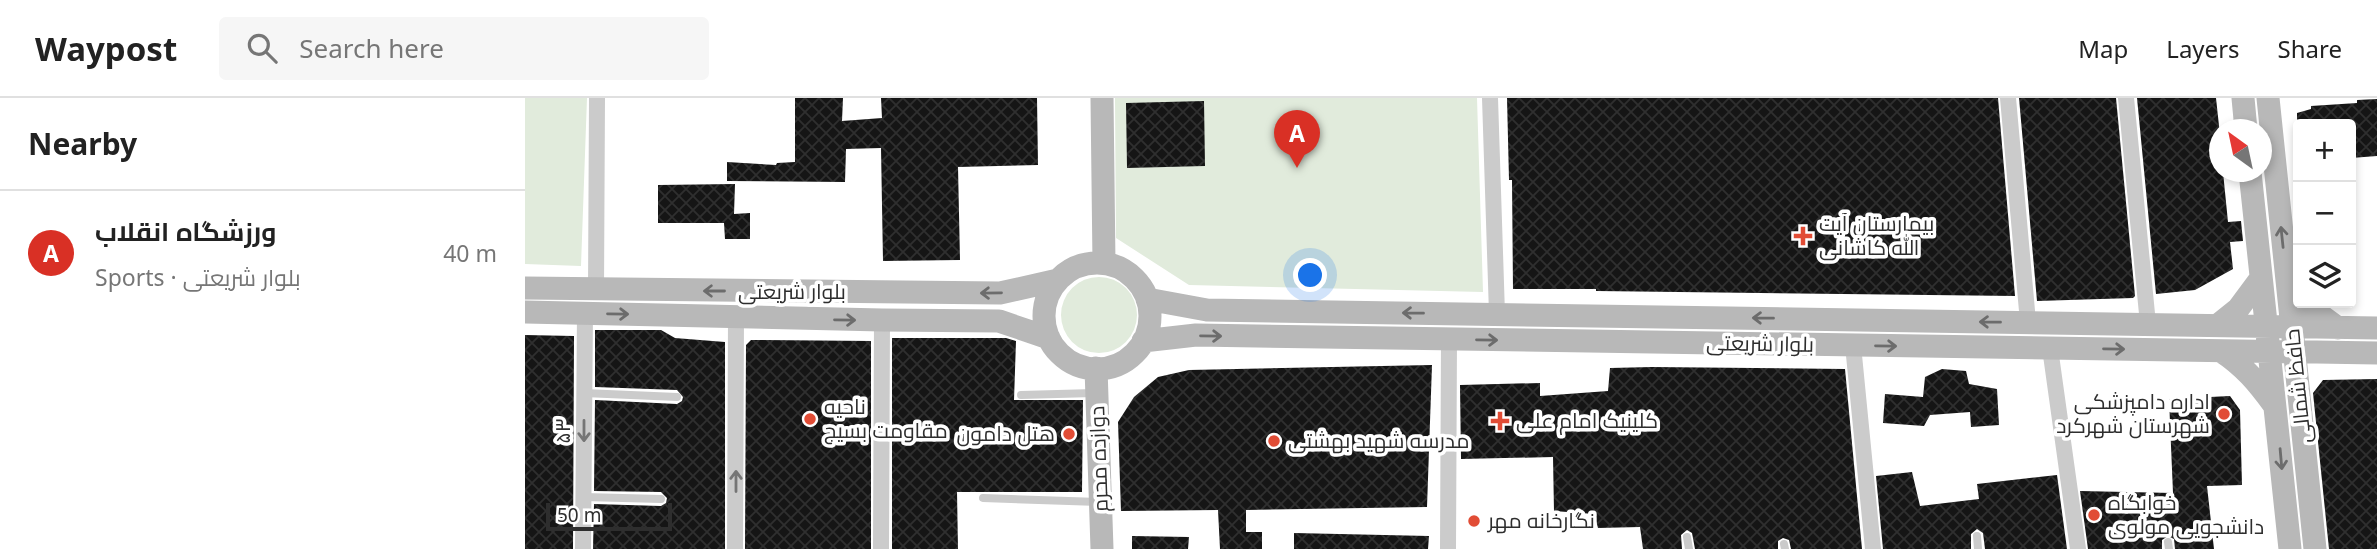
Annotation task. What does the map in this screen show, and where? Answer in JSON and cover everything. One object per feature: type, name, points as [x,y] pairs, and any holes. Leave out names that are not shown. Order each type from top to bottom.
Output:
[{"type":"main road","points":[[1102,98],[1104,263]]},
{"type":"main road","points":[[2243,98],[2245,119]]},
{"type":"main road","name":"حافظ شمالی","points":[[2268,98],[2293,291],[2292,326],[2315,549]]},
{"type":"main road","name":"حافظ شمالی","points":[[2251,182],[2290,549]]},
{"type":"main road","points":[[1104,263],[1122,269],[1133,277],[1147,299],[1150,313],[1148,327],[1135,352],[1123,361],[1110,367],[1081,366],[1057,351],[1044,323],[1044,308],[1049,293],[1069,270],[1083,265],[1104,263]]},
{"type":"main road","points":[[2218,325],[2238,309],[2261,278]]},
{"type":"main road","name":"بلوار شریعتی","points":[[525,288],[1000,293],[1058,280]]},
{"type":"main road","points":[[585,313],[597,290]]},
{"type":"main road","name":"بلوار شریعتی","points":[[1147,299],[1207,310],[2377,328]]},
{"type":"main road","points":[[2311,308],[2338,328]]},
{"type":"main road","name":"بلوار شریعتی","points":[[525,312],[999,321],[1049,338]]},
{"type":"main road","name":"بلوار شریعتی","points":[[1143,341],[1196,335],[2377,353]]},
{"type":"main road","points":[[2221,351],[2251,374],[2276,408]]},
{"type":"main road","name":"دوازده محرم","points":[[1096,368],[1102,549]]},
{"type":"main road","points":[[2285,502],[2310,499]]},
{"type":"street","points":[[597,98],[597,290]]},
{"type":"street","points":[[1490,98],[1497,314]]},
{"type":"street","points":[[2008,98],[2028,322]]},
{"type":"street","points":[[2126,98],[2148,324]]},
{"type":"street","name":"۵۳","points":[[583,549],[585,313]]},
{"type":"street","points":[[735,549],[736,317]]},
{"type":"street","points":[[881,549],[882,320]]},
{"type":"street","points":[[1448,549],[1449,339]]},
{"type":"street","points":[[1853,345],[1874,549]]},
{"type":"street","points":[[2050,348],[2078,549]]},
{"type":"lane","points":[[584,393],[677,397]]},
{"type":"lane","points":[[1021,395],[1097,393]]},
{"type":"lane","points":[[584,497],[661,499]]},
{"type":"lane","points":[[983,498],[1101,502]]},
{"type":"lane","points":[[1977,536],[1978,549]]},
{"type":"lane","points":[[1687,537],[1689,549]]},
{"type":"green space","points":[[525,98],[587,98],[581,266],[525,264]]},
{"type":"green space","points":[[1115,98],[1477,98],[1483,292],[1189,285],[1116,238]]},
{"type":"green space","points":[[1099,277],[1113,280],[1126,288],[1134,301],[1137,315],[1134,329],[1126,342],[1113,350],[1099,353],[1085,350],[1072,342],[1064,329],[1061,315],[1064,301],[1072,288],[1085,280]]},
{"type":"building","points":[[795,98],[843,98],[842,121],[882,118],[881,98],[1037,98],[1038,165],[958,167],[960,260],[883,261],[881,148],[846,149],[845,182],[727,181],[727,162],[776,165],[795,162]]},
{"type":"building","name":"بیمارستان آیت الله کاشانی","points":[[1507,98],[1998,98],[2015,296],[1513,289],[1512,180],[1509,180]]},
{"type":"building","points":[[2019,98],[2116,98],[2135,296],[2133,298],[2037,301]]},
{"type":"building","points":[[2137,98],[2216,98],[2218,119],[2209,119],[2209,182],[2224,182],[2228,222],[2241,221],[2243,241],[2230,242],[2233,269],[2195,290],[2156,294]]},
{"type":"building","points":[[2377,99],[2377,156],[2356,158],[2356,119],[2297,119],[2297,113],[2311,109],[2311,106],[2357,103],[2357,100]]},
{"type":"building","points":[[1204,101],[1205,166],[1127,168],[1126,103]]},
{"type":"building","points":[[735,184],[734,214],[750,213],[750,239],[725,239],[724,223],[658,223],[658,185]]},
{"type":"building","points":[[595,330],[661,330],[675,338],[725,342],[725,549],[593,549],[594,504],[661,506],[666,503],[667,498],[661,492],[594,491],[595,400],[677,404],[683,397],[677,390],[595,387]]},
{"type":"building","points":[[525,335],[574,336],[573,549],[525,549]]},
{"type":"building","points":[[892,338],[1006,338],[1016,341],[1014,400],[1083,400],[1082,492],[957,492],[958,549],[892,549]]},
{"type":"building","name":"ناحیه مقاومت بسیج","points":[[751,340],[871,341],[871,549],[745,549],[746,345]]},
{"type":"building","name":"مدرسه شهید بهشتی","points":[[1432,365],[1427,507],[1246,510],[1246,532],[1262,532],[1262,549],[1220,549],[1218,510],[1121,511],[1118,422],[1134,397],[1158,377],[1189,370]]},
{"type":"building","points":[[1610,368],[1845,369],[1862,549],[1791,549],[1789,540],[1783,538],[1778,541],[1778,549],[1695,549],[1692,533],[1687,530],[1681,535],[1682,549],[1643,549],[1640,527],[1598,528],[1594,514],[1554,511],[1553,457],[1461,459],[1460,385],[1540,383],[1540,396],[1608,391]]},
{"type":"building","points":[[1942,369],[1966,371],[1969,384],[1997,389],[1999,425],[1971,427],[1970,412],[1930,415],[1924,426],[1883,423],[1885,394],[1923,397],[1925,377]]},
{"type":"building","points":[[2377,379],[2377,549],[2329,549],[2313,393],[2323,380]]},
{"type":"building","points":[[2230,396],[2240,410],[2242,485],[2207,486],[2214,549],[2175,549],[2174,539],[2168,536],[2162,540],[2162,549],[2088,549],[2080,491],[2173,493],[2169,399]]},
{"type":"building","points":[[1912,472],[1920,506],[1979,499],[1977,484],[2057,475],[2067,549],[1985,549],[1983,533],[1977,529],[1971,534],[1971,549],[1883,549],[1876,476]]},
{"type":"building","points":[[1294,533],[1429,536],[1428,549],[1294,549]]},
{"type":"building","points":[[1132,536],[1189,537],[1188,549],[1132,549]]},
{"type":"place","name":"ورزشگاه انقلاب","points":[[1297,168]]},
{"type":"place","name":"بیمارستان آیت الله کاشانی","points":[[1803,236]]},
{"type":"place","name":"اداره دامپزشکی شهرستان شهرکرد","points":[[2224,414]]},
{"type":"place","name":"ناحیه مقاومت بسیج","points":[[810,419]]},
{"type":"place","name":"کلینیک امام علی","points":[[1500,421]]},
{"type":"place","name":"هتل دامون","points":[[1069,434]]},
{"type":"place","name":"مدرسه شهید بهشتی","points":[[1274,441]]},
{"type":"place","name":"خوابگاه دانشجویی مولوی","points":[[2094,515]]},
{"type":"place","name":"نگارخانه مهر","points":[[1474,521]]}]
